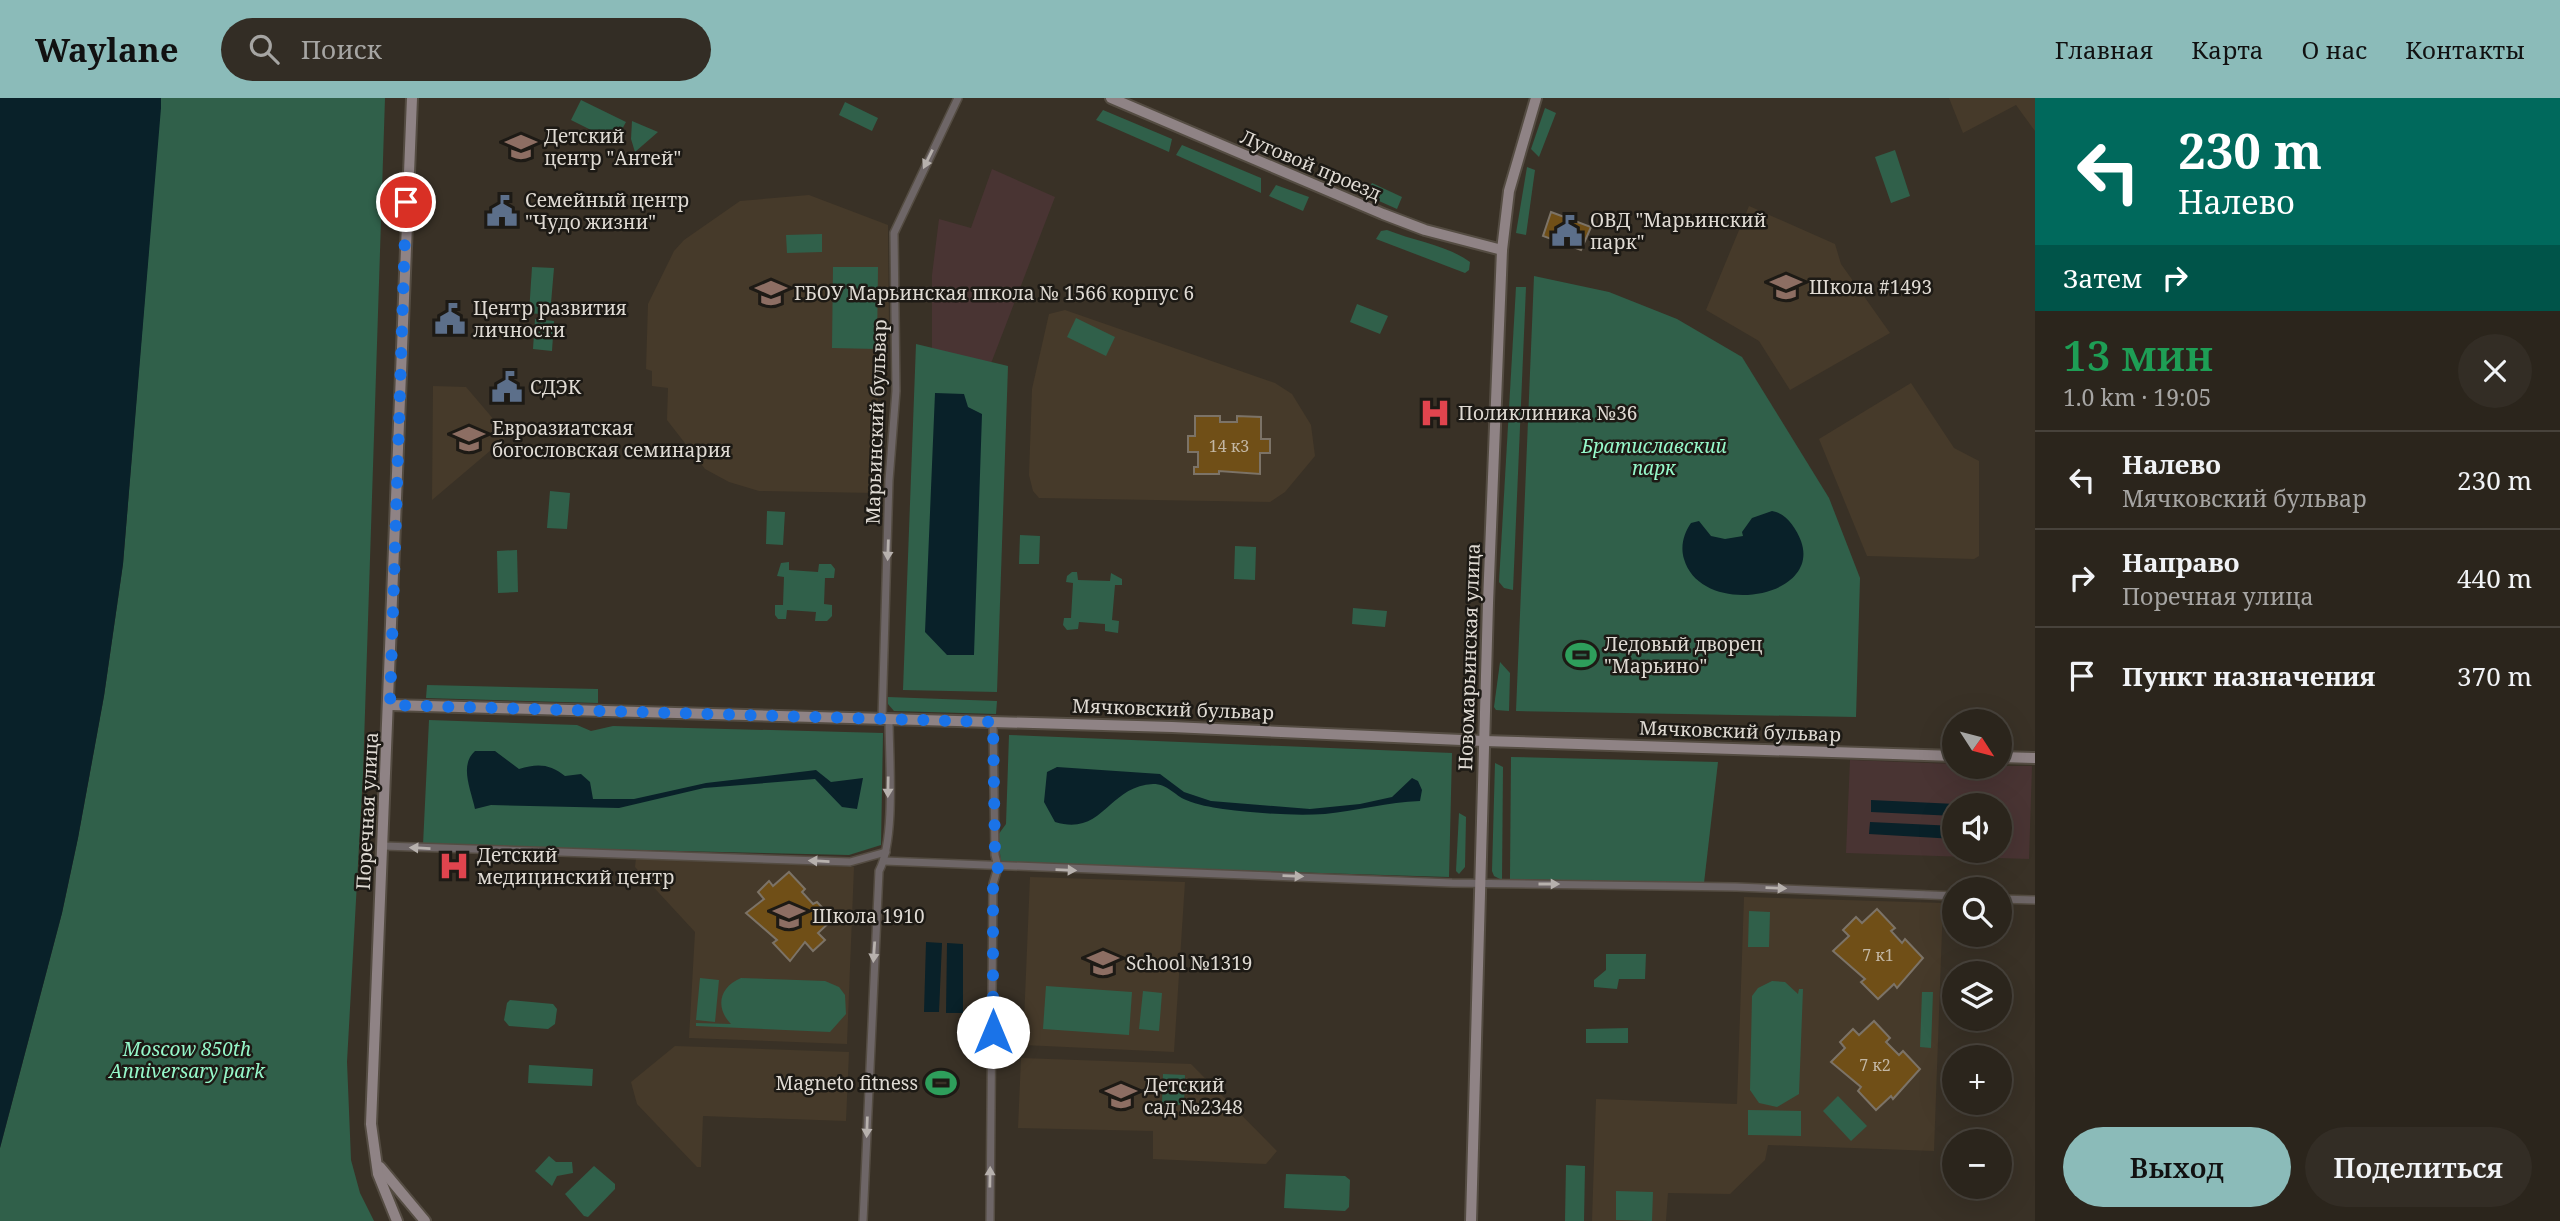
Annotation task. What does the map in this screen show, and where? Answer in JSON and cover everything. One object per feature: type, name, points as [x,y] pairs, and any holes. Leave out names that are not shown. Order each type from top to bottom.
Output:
[{"type":"street","name":"Поречная улица","points":[[397,1221],[381,1183],[371,1124],[390,705],[405,233],[412,98]]},
{"type":"street","name":"Марьинский бульвар","points":[[863,1221],[879,871],[885,857],[889,480],[896,391],[894,233],[958,98]]},
{"type":"street","name":"Луговой проезд","points":[[1112,98],[1383,214],[1435,233],[1502,250]]},
{"type":"street","name":"Новомарьинская улица","points":[[1471,1221],[1484,741],[1502,250],[1509,191],[1536,98]]},
{"type":"street","name":"Мячковский бульвар","points":[[390,705],[1277,730],[1484,741],[1942,756]]},
{"type":"street","points":[[990,1221],[993,884],[998,867],[995,855],[996,752],[993,722]]},
{"type":"street","points":[[2012,757],[2035,758]]},
{"type":"street","points":[[383,846],[850,862],[885,857],[998,867],[1480,883],[1774,888],[1942,896]]},
{"type":"street","points":[[2012,899],[2035,900]]},
{"type":"street","name":"Поречная улица","points":[[374,1148],[383,1173],[425,1221]]},
{"type":"shaded area","points":[[1949,98],[2035,98],[2035,131],[2016,105],[1963,133]]},
{"type":"shaded area","points":[[992,169],[1055,197],[990,366],[932,349],[932,275],[939,219],[971,228]]},
{"type":"shaded area","name":"ГБОУ Марьинская школа № 1566 корпус 6","points":[[809,195],[888,225],[889,328],[886,394],[878,394],[876,493],[759,491],[729,482],[705,469],[667,420],[668,388],[652,386],[652,371],[646,369],[648,304],[674,251],[684,240],[740,201]]},
{"type":"shaded area","name":"Школа #1493","points":[[1749,206],[1835,244],[1841,264],[1890,333],[1790,390],[1759,341],[1706,310]]},
{"type":"shaded area","points":[[1065,310],[1275,383],[1292,394],[1311,425],[1315,456],[1285,492],[1270,502],[1039,498],[1033,491],[1029,475],[1032,389],[1049,314]]},
{"type":"shaded area","points":[[1911,383],[1954,448],[1979,461],[1979,556],[1974,559],[1867,556],[1819,439]]},
{"type":"shaded area","name":"Евроазиатская богословская семинария","points":[[433,386],[466,387],[495,421],[506,427],[503,450],[491,450],[432,500]]},
{"type":"shaded area","points":[[1850,760],[1942,764],[1942,779],[2012,779],[2012,766],[2032,766],[2029,859],[2012,858],[2012,793],[1942,793],[1942,856],[1846,853]]},
{"type":"shaded area","points":[[636,858],[854,867],[847,1044],[689,1038],[695,932],[635,867]]},
{"type":"shaded area","name":"School №1319","points":[[1030,877],[1185,882],[1174,1052],[1023,1045]]},
{"type":"shaded area","points":[[1744,897],[1942,903],[1934,1151],[1768,1145],[1765,1160],[1730,1194],[1668,1193],[1666,1221],[1592,1221],[1596,1099],[1737,1104]]},
{"type":"shaded area","points":[[675,1046],[849,1052],[846,1121],[703,1116],[701,1167],[697,1167],[637,1104],[631,1082]]},
{"type":"shaded area","name":"Детский сад №2348","points":[[1021,1058],[1191,1064],[1277,1151],[1266,1164],[1153,1159],[1153,1131],[1018,1128]]},
{"type":"green space","name":"Moscow 850th Anniversary park","points":[[161,98],[385,98],[363,774],[347,1062],[351,1160],[360,1193],[374,1221],[0,1221],[0,1148],[62,913],[78,838],[104,696],[123,564]]},
{"type":"green space","points":[[581,100],[626,122],[615,142],[571,120]]},
{"type":"green space","points":[[845,102],[878,118],[872,131],[839,115]]},
{"type":"green space","points":[[1545,108],[1556,113],[1539,157],[1531,149]]},
{"type":"green space","points":[[1103,110],[1172,139],[1169,152],[1096,120]]},
{"type":"green space","points":[[632,121],[658,132],[635,152],[631,139]]},
{"type":"green space","points":[[1182,145],[1261,178],[1261,193],[1176,155]]},
{"type":"green space","points":[[1895,150],[1910,196],[1891,203],[1875,157]]},
{"type":"green space","points":[[1527,167],[1535,170],[1526,235],[1516,233]]},
{"type":"green space","points":[[1372,183],[1402,197],[1397,209],[1370,197],[1368,190]]},
{"type":"green space","points":[[1276,185],[1309,197],[1303,211],[1269,196]]},
{"type":"green space","points":[[1387,230],[1451,251],[1470,262],[1469,270],[1465,273],[1376,239],[1381,231]]},
{"type":"green space","points":[[822,234],[822,252],[787,253],[786,235]]},
{"type":"green space","points":[[532,267],[554,268],[550,315],[529,313]]},
{"type":"green space","points":[[833,267],[878,267],[877,349],[832,348]]},
{"type":"green space","name":"Братиславский парк","points":[[1534,276],[1609,292],[1677,319],[1742,357],[1829,498],[1860,578],[1856,717],[1516,711]]},
{"type":"green space","points":[[1516,287],[1526,287],[1513,590],[1504,588],[1499,582]]},
{"type":"green space","points":[[1357,304],[1388,316],[1380,334],[1350,322]]},
{"type":"green space","points":[[1076,318],[1115,337],[1106,356],[1067,337]]},
{"type":"green space","points":[[535,319],[554,321],[552,351],[533,349]]},
{"type":"green space","points":[[916,344],[1008,366],[997,692],[903,690]]},
{"type":"green space","points":[[550,491],[570,493],[567,529],[547,528]]},
{"type":"green space","points":[[767,511],[785,512],[783,545],[766,544]]},
{"type":"green space","points":[[1020,535],[1040,536],[1039,564],[1019,564]]},
{"type":"green space","points":[[1235,546],[1256,547],[1255,580],[1234,579]]},
{"type":"green space","points":[[517,550],[518,592],[498,593],[497,551]]},
{"type":"green space","points":[[789,562],[789,570],[818,572],[819,564],[831,564],[835,569],[834,578],[825,578],[824,604],[832,605],[832,616],[827,621],[815,621],[816,612],[787,610],[786,619],[778,619],[775,615],[775,605],[783,605],[784,577],[777,576],[781,563]]},
{"type":"green space","points":[[1077,572],[1078,580],[1110,581],[1111,573],[1122,579],[1122,585],[1115,585],[1112,620],[1119,621],[1118,633],[1105,631],[1105,624],[1079,622],[1078,629],[1067,630],[1063,625],[1064,618],[1071,618],[1073,583],[1066,582],[1067,576]]},
{"type":"green space","points":[[1353,608],[1387,611],[1385,627],[1352,624]]},
{"type":"green space","points":[[1500,662],[1510,673],[1509,711],[1496,710],[1494,707]]},
{"type":"green space","points":[[427,685],[598,689],[598,703],[426,698]]},
{"type":"green space","points":[[888,697],[997,701],[996,714],[894,711],[888,704]]},
{"type":"green space","points":[[429,720],[577,725],[591,731],[613,726],[883,733],[881,845],[849,855],[423,845]]},
{"type":"green space","points":[[1009,735],[1452,753],[1449,877],[1001,863],[998,835],[1006,824]]},
{"type":"green space","points":[[1511,757],[1718,762],[1704,883],[1510,879]]},
{"type":"green space","points":[[1495,763],[1503,767],[1502,880],[1494,876],[1492,871]]},
{"type":"green space","points":[[1459,813],[1466,817],[1465,867],[1459,874],[1456,871]]},
{"type":"green space","points":[[1749,911],[1770,912],[1769,947],[1748,947]]},
{"type":"green space","points":[[1606,954],[1646,954],[1645,979],[1619,979],[1617,989],[1594,987],[1594,980],[1606,970]]},
{"type":"green space","points":[[700,978],[719,980],[715,1022],[696,1020]]},
{"type":"green space","points":[[741,978],[825,981],[839,987],[845,995],[846,1014],[830,1032],[696,1026],[696,1023],[731,1024],[723,1011],[722,998],[728,987]]},
{"type":"green space","points":[[1772,981],[1785,982],[1798,994],[1799,989],[1803,989],[1799,1094],[1777,1107],[1759,1103],[1750,1090],[1752,996],[1758,988]]},
{"type":"green space","points":[[1046,986],[1132,992],[1129,1035],[1043,1029]]},
{"type":"green space","points":[[1143,991],[1162,993],[1159,1031],[1139,1029]]},
{"type":"green space","points":[[1922,992],[1933,992],[1931,1048],[1920,1047]]},
{"type":"green space","points":[[510,1000],[553,1004],[557,1009],[555,1024],[548,1029],[509,1026],[504,1020]]},
{"type":"green space","points":[[1628,1028],[1628,1043],[1586,1043],[1586,1029]]},
{"type":"green space","points":[[529,1065],[593,1069],[592,1086],[528,1083]]},
{"type":"green space","points":[[1163,1074],[1185,1075],[1184,1105],[1162,1104]]},
{"type":"green space","points":[[1838,1096],[1867,1126],[1851,1141],[1823,1111]]},
{"type":"green space","points":[[1748,1110],[1801,1111],[1801,1136],[1748,1135]]},
{"type":"green space","points":[[549,1156],[556,1162],[572,1162],[573,1173],[557,1176],[552,1186],[535,1171]]},
{"type":"green space","points":[[1566,1165],[1585,1166],[1584,1221],[1565,1221]]},
{"type":"green space","points":[[594,1166],[615,1184],[615,1189],[588,1217],[584,1216],[565,1194]]},
{"type":"green space","points":[[1286,1174],[1345,1176],[1350,1180],[1349,1207],[1345,1211],[1284,1208]]},
{"type":"green space","points":[[1616,1191],[1653,1192],[1652,1221],[1616,1220]]},
{"type":"water","points":[[0,98],[161,98],[161,108],[123,564],[104,696],[62,913],[0,1148]]},
{"type":"water","points":[[935,393],[964,394],[968,407],[982,414],[974,655],[947,655],[925,632]]},
{"type":"water","points":[[1772,511],[1790,522],[1801,541],[1803,561],[1794,577],[1778,588],[1757,594],[1734,595],[1712,589],[1695,578],[1684,559],[1682,549],[1691,523],[1699,521],[1711,536],[1725,539],[1743,536],[1742,532],[1752,518]]},
{"type":"water","points":[[475,751],[495,751],[519,769],[544,766],[565,776],[581,774],[590,782],[593,799],[634,799],[706,783],[816,770],[831,782],[863,778],[857,809],[842,807],[815,779],[704,788],[619,808],[491,805],[475,809],[467,770],[470,757]]},
{"type":"water","points":[[1057,767],[1160,774],[1184,792],[1211,801],[1310,809],[1360,804],[1392,797],[1412,778],[1418,781],[1422,790],[1420,801],[1325,814],[1286,814],[1204,806],[1186,800],[1163,786],[1153,784],[1125,793],[1095,817],[1084,823],[1071,825],[1055,822],[1044,802],[1047,772]]},
{"type":"water","points":[[1871,800],[1942,803],[1942,815],[1871,812]]},
{"type":"water","points":[[1870,822],[1942,825],[1942,838],[1869,834]]},
{"type":"water","points":[[926,942],[942,943],[939,1012],[924,1012]]},
{"type":"water","points":[[947,943],[963,944],[963,1013],[946,1013]]},
{"type":"building","name":"ОВД \"Марьинский парк\"","points":[[1551,212],[1591,227],[1581,250],[1543,236]]},
{"type":"building","points":[[1195,416],[1220,416],[1220,422],[1237,422],[1237,416],[1261,417],[1261,439],[1270,439],[1270,453],[1260,453],[1260,474],[1219,471],[1219,474],[1194,474],[1194,467],[1198,467],[1198,452],[1188,452],[1188,436],[1195,436]]},
{"type":"building","name":"Школа 1910","points":[[789,872],[805,889],[802,892],[813,904],[817,902],[833,919],[818,933],[825,940],[813,951],[805,942],[790,961],[773,943],[777,940],[746,913],[764,899],[758,892],[769,881],[773,886]]},
{"type":"building","points":[[1877,909],[1895,928],[1891,931],[1902,943],[1905,939],[1923,958],[1897,988],[1894,984],[1878,999],[1861,982],[1865,979],[1833,951],[1849,936],[1843,930],[1856,917],[1862,923]]},
{"type":"building","points":[[1874,1021],[1890,1038],[1886,1042],[1899,1055],[1903,1051],[1920,1069],[1893,1099],[1891,1096],[1876,1110],[1858,1091],[1861,1087],[1831,1062],[1845,1048],[1840,1042],[1853,1029],[1859,1035]]},
{"type":"place","name":"Детский центр \"Антей\"","points":[[521,147]]},
{"type":"place","name":"Семейный центр \"Чудо жизни\"","points":[[502,211]]},
{"type":"place","name":"ОВД \"Марьинский парк\"","points":[[1567,231]]},
{"type":"place","name":"Школа #1493","points":[[1786,287]]},
{"type":"place","name":"ГБОУ Марьинская школа № 1566 корпус 6","points":[[771,293]]},
{"type":"place","name":"Центр развития личности","points":[[450,319]]},
{"type":"place","name":"СДЭК","points":[[507,387]]},
{"type":"place","name":"Поликлиника №36","points":[[1435,413]]},
{"type":"place","name":"Евроазиатская богословская семинария","points":[[469,439]]},
{"type":"place","name":"Ледовый дворец \"Марьино\"","points":[[1581,655]]},
{"type":"place","name":"Детский медицинский центр","points":[[454,866]]},
{"type":"place","name":"Школа 1910","points":[[789,916]]},
{"type":"place","name":"School №1319","points":[[1103,963]]},
{"type":"place","name":"Magneto fitness","points":[[941,1083]]},
{"type":"place","name":"Детский сад №2348","points":[[1121,1096]]},
{"type":"route","points":[[406,202],[390,705],[993,722],[996,752],[995,855],[998,867],[993,884],[993,1032]]}]
